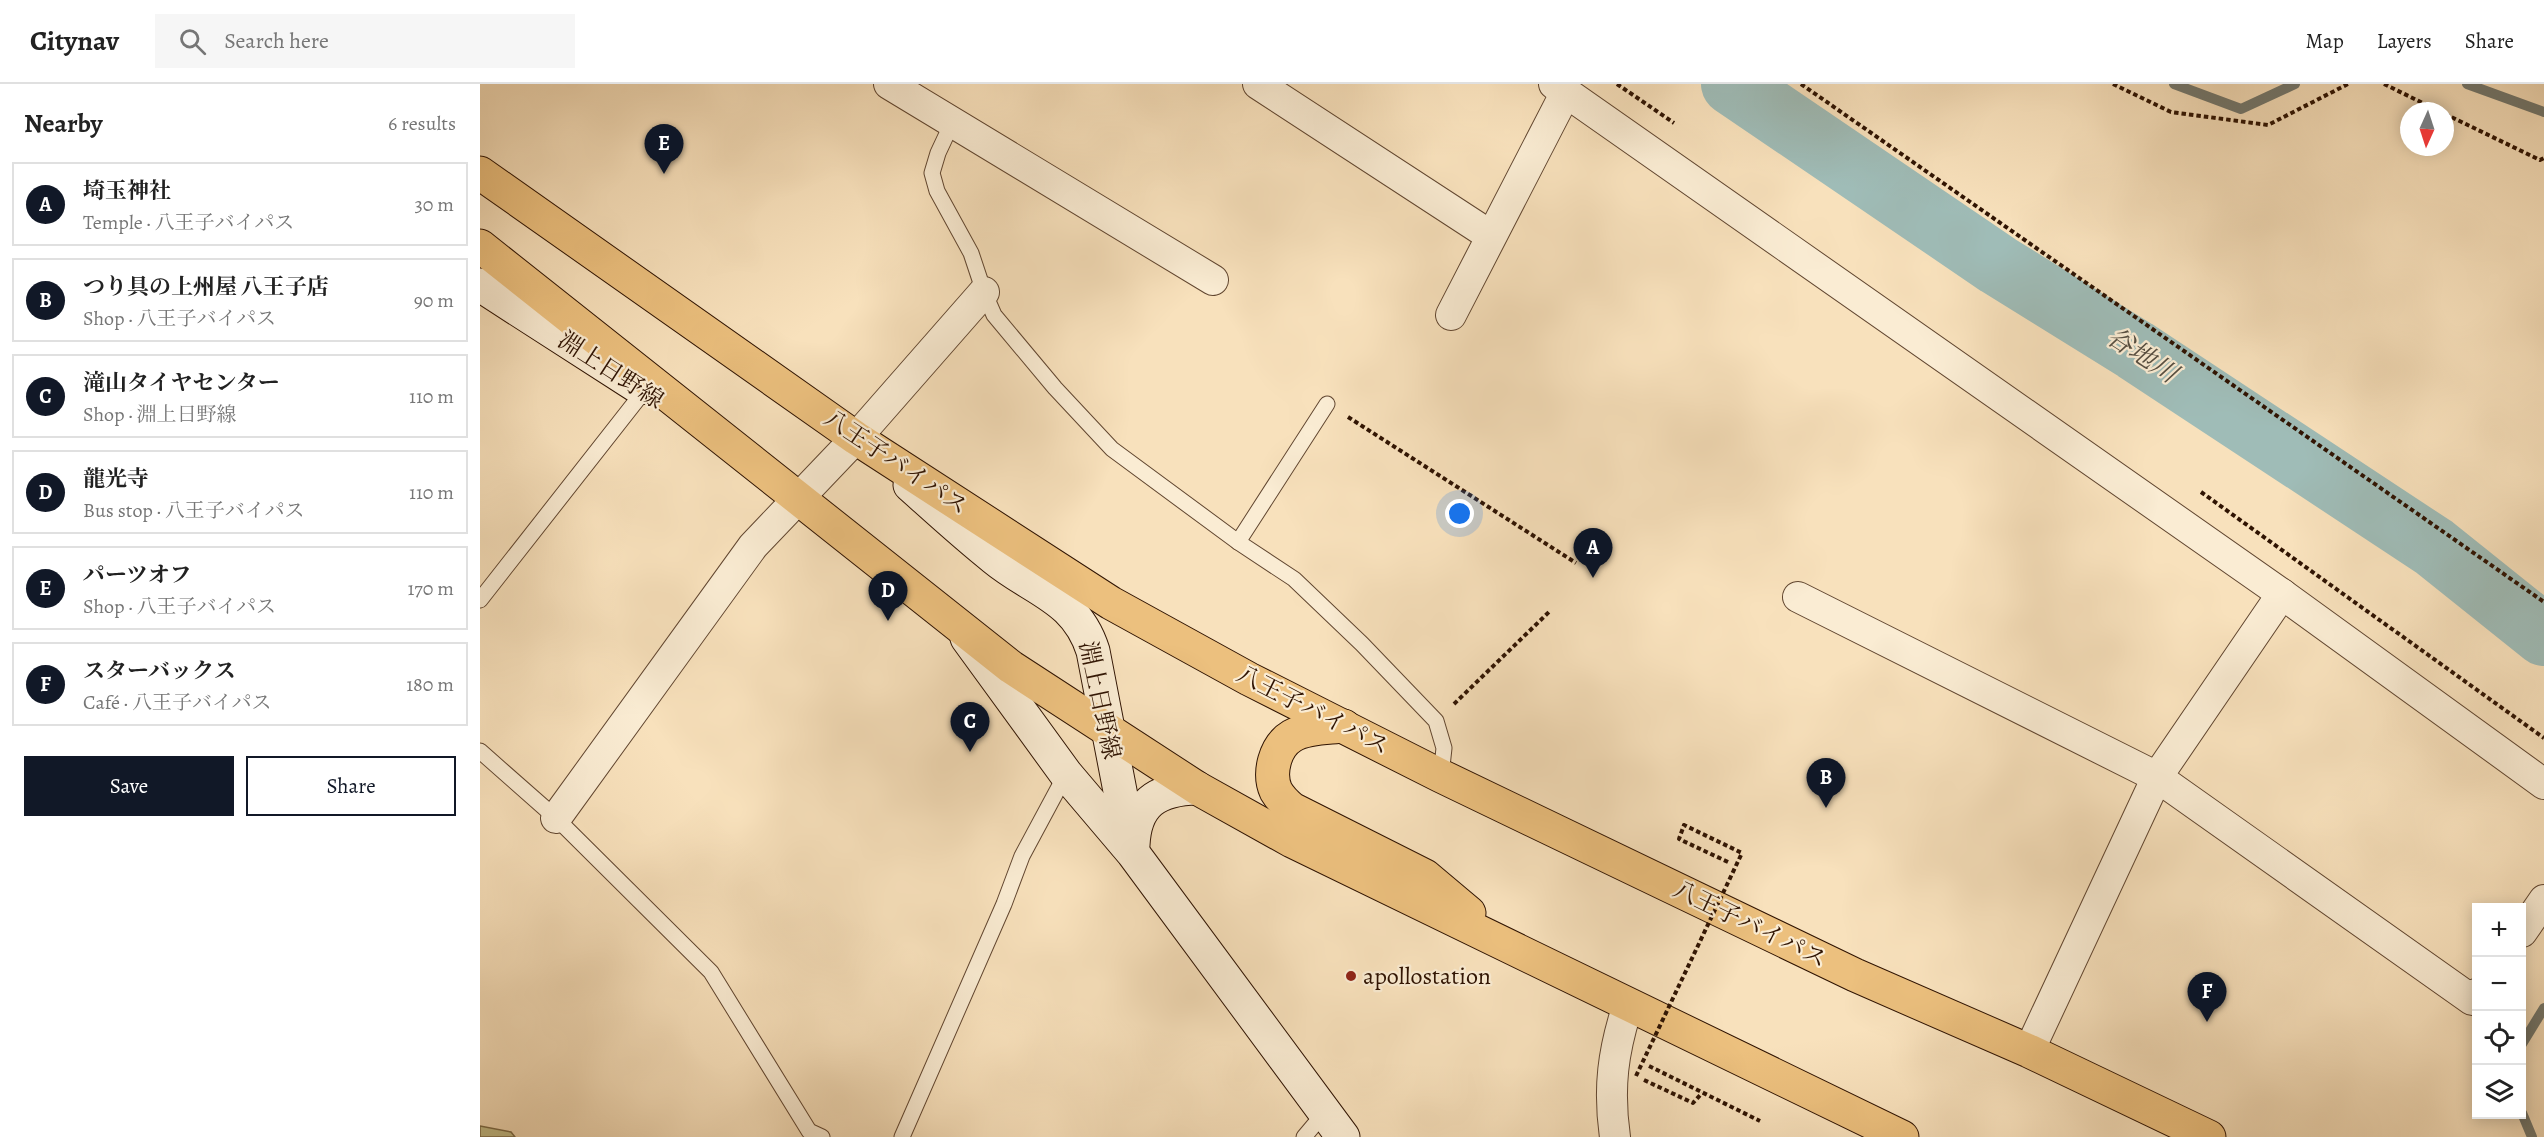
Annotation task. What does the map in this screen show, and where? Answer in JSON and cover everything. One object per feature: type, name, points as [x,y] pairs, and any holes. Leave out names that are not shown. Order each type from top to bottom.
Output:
[{"type":"highway","name":"八王子バイパス","points":[[480,174],[856,438],[1111,603],[1249,679],[1441,776],[1855,975],[2029,1051],[2209,1137]]},
{"type":"highway","points":[[480,246],[799,497],[962,630],[1011,667],[1197,788],[1292,841],[1902,1137]]},
{"type":"highway","points":[[1344,726],[1302,732],[1290,737],[1275,757],[1273,778],[1275,790],[1281,799],[1292,809],[1425,876],[1513,948]]},
{"type":"main road","name":"淵上日野線","points":[[480,285],[743,454]]},
{"type":"main road","name":"淵上日野線","points":[[856,438],[995,560],[1075,614],[1093,651],[1132,853]]},
{"type":"main road","name":"淵上日野線","points":[[962,630],[1066,774],[1132,853],[1334,1125]]},
{"type":"main road","points":[[1132,853],[1134,830],[1139,814],[1149,801],[1179,789],[1197,788]]},
{"type":"street","points":[[890,84],[1213,280]]},
{"type":"street","points":[[1258,84],[1491,236]]},
{"type":"street","points":[[1451,315],[1491,236],[1560,88],[2282,594],[2544,784]]},
{"type":"street","points":[[556,818],[753,546],[856,438],[984,292]]},
{"type":"street","points":[[2029,1051],[2157,777],[2282,594]]},
{"type":"street","points":[[1798,597],[2157,777],[2472,1000]]},
{"type":"street","points":[[2526,926],[2544,900]]},
{"type":"street","points":[[1615,1137],[1610,1104],[1614,1061],[1617,1039],[1628,1005]]},
{"type":"lane","points":[[952,123],[938,153],[932,173],[937,191],[971,253],[994,315],[1055,388],[1112,449],[1238,542],[1294,579],[1362,644],[1436,721],[1444,748],[1441,776]]},
{"type":"lane","points":[[480,600],[644,391]]},
{"type":"lane","points":[[1238,542],[1327,404]]},
{"type":"lane","points":[[480,752],[556,818],[711,972],[809,1131],[822,1137]]},
{"type":"lane","points":[[902,1137],[1004,904],[1022,856],[1066,774]]},
{"type":"lane","points":[[1304,1137],[1334,1125]]},
{"type":"path","points":[[1617,84],[1674,123]]},
{"type":"path","points":[[1801,84],[2544,602]]},
{"type":"path","points":[[2113,84],[2171,112],[2268,125],[2348,84]]},
{"type":"path","points":[[2384,84],[2421,102]]},
{"type":"path","points":[[2454,118],[2540,160],[2544,158]]},
{"type":"path","points":[[1327,404],[1576,563]]},
{"type":"path","points":[[2201,492],[2544,738]]},
{"type":"path","points":[[1436,721],[1550,611]]},
{"type":"path","points":[[1702,1093],[1693,1103],[1636,1076],[1742,853],[1684,825],[1679,838],[1728,862]]},
{"type":"path","points":[[1649,1066],[1760,1120]]},
{"type":"shaded area","points":[[480,1126],[511,1132],[515,1137],[480,1137]]},
{"type":"waterway","name":"谷地川","points":[[1732,84],[1998,265],[2135,350],[2434,547],[2544,635]]},
{"type":"waterway","points":[[2174,84],[2241,109],[2295,84]]},
{"type":"waterway","points":[[2467,84],[2544,112]]},
{"type":"waterway","points":[[2526,1037],[2544,1008]]},
{"type":"waterway","points":[[2524,1119],[2532,1137]]},
{"type":"place","name":"パーツオフ","points":[[664,174]]},
{"type":"place","name":"埼玉神社","points":[[1593,578]]},
{"type":"place","name":"龍光寺","points":[[888,621]]},
{"type":"place","name":"滝山タイヤセンター","points":[[970,752]]},
{"type":"place","name":"つり具の上州屋 八王子店","points":[[1826,808]]},
{"type":"place","name":"apollostation","points":[[1351,976]]},
{"type":"place","name":"スターバックス","points":[[2207,1022]]}]
